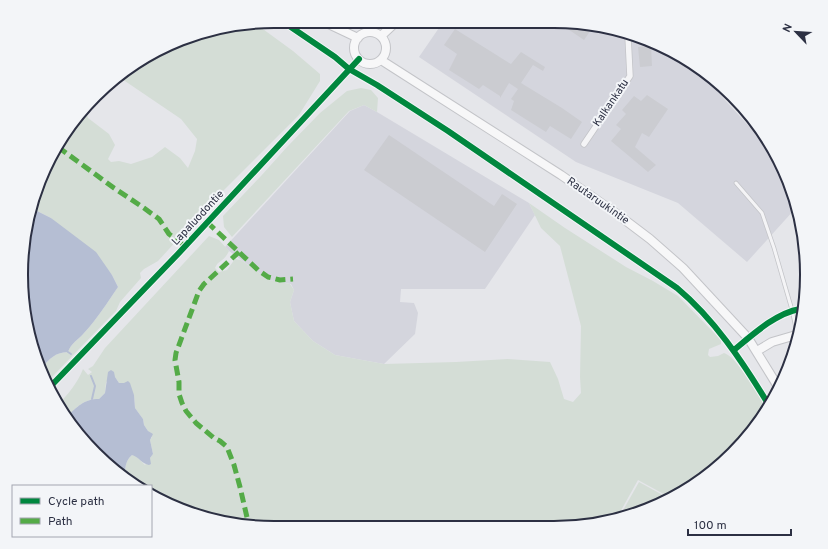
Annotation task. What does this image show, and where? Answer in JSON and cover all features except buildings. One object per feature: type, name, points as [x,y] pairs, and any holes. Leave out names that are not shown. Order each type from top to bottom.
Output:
[{"type":"main road","points":[[337,28],[358,38]]},
{"type":"main road","points":[[381,36],[390,28]]},
{"type":"main road","points":[[371,32],[381,36],[386,45],[386,50],[381,60],[372,64],[359,58],[355,49],[358,38],[371,32]]},
{"type":"main road","name":"Rautaruukintie","points":[[381,60],[561,175],[650,239],[683,268],[748,338],[776,382]]},
{"type":"main road","points":[[757,351],[772,342],[793,335]]},
{"type":"street","name":"Kalkankatu","points":[[584,144],[630,76],[628,39]]},
{"type":"street","name":"Lapaluodontie","points":[[53,385],[177,255],[359,58]]},
{"type":"lane","points":[[736,184],[762,213],[792,310],[795,325]]},
{"type":"shaded area","points":[[439,28],[554,28],[586,30],[617,36],[663,53],[712,86],[754,132],[775,165],[792,212],[747,262],[678,203],[576,162],[419,57]]},
{"type":"shaded area","points":[[262,29],[293,51],[320,74],[320,81],[299,115],[214,200],[158,261],[140,273],[141,278],[120,302],[116,311],[51,378],[45,364],[56,355],[68,352],[73,344],[102,311],[118,287],[112,275],[104,265],[51,218],[36,211],[53,165],[79,124],[87,115],[88,118],[109,134],[115,145],[108,159],[111,162],[119,161],[131,164],[152,157],[165,147],[180,158],[188,168],[195,151],[197,139],[181,119],[123,80],[165,53],[195,41],[211,36],[242,30]]},
{"type":"shaded area","points":[[361,88],[371,90],[378,98],[377,112],[364,105],[349,111],[232,237],[224,227],[223,216],[320,113],[347,91]]},
{"type":"shaded area","points":[[364,105],[529,203],[535,215],[485,289],[401,289],[400,302],[414,303],[418,313],[415,334],[384,364],[335,355],[313,341],[294,321],[290,302],[294,290],[291,284],[269,280],[225,247],[350,111]]},
{"type":"shaded area","points":[[529,203],[626,267],[678,296],[721,340],[721,344],[709,349],[708,355],[710,357],[718,356],[724,353],[729,356],[746,376],[764,403],[749,425],[728,449],[704,470],[665,495],[638,480],[620,512],[586,519],[554,521],[274,521],[242,519],[211,513],[165,496],[152,489],[152,485],[147,485],[125,471],[127,462],[132,455],[136,456],[145,465],[153,454],[150,440],[152,437],[144,425],[143,419],[135,408],[134,395],[124,383],[119,383],[115,377],[106,382],[105,393],[99,399],[89,400],[71,413],[62,400],[75,384],[83,369],[88,375],[92,372],[88,369],[93,366],[105,348],[209,236],[219,240],[229,251],[215,268],[219,272],[227,270],[235,259],[241,260],[269,280],[290,284],[294,290],[290,302],[294,321],[313,341],[335,355],[384,364],[508,359],[550,362],[558,379],[564,399],[573,402],[581,393],[581,326],[560,246],[541,228]]},
{"type":"shaded area","points":[[639,482],[664,496],[633,508],[623,511]]},
{"type":"water","points":[[36,211],[51,218],[96,252],[112,275],[118,287],[102,311],[73,344],[68,352],[56,355],[45,364],[36,338],[30,307],[28,274],[30,242]]},
{"type":"water","points":[[111,370],[114,372],[119,383],[128,381],[130,383],[134,395],[135,408],[143,419],[144,425],[148,431],[153,434],[150,440],[153,454],[150,458],[151,464],[149,465],[132,455],[124,470],[100,449],[79,425],[71,413],[81,404],[89,400],[99,399],[105,393],[108,372]]},
{"type":"waterway","points":[[91,376],[95,386],[92,399]]},
{"type":"marked path","points":[[62,150],[159,219],[169,234],[185,246]]},
{"type":"marked path","points":[[207,222],[258,270],[268,277],[280,280],[293,279]]},
{"type":"marked path","points":[[239,252],[204,284],[199,291],[176,353],[175,360],[179,382],[179,394],[182,403],[186,411],[196,423],[227,447],[234,465],[247,519]]},
{"type":"cycle path","points":[[292,28],[335,57],[349,69],[377,85],[448,131],[677,288],[715,327],[748,371],[766,400]]},
{"type":"cycle path","points":[[53,384],[177,255],[359,59]]},
{"type":"cycle path","points":[[734,350],[756,331],[773,320],[791,311],[798,310]]}]
